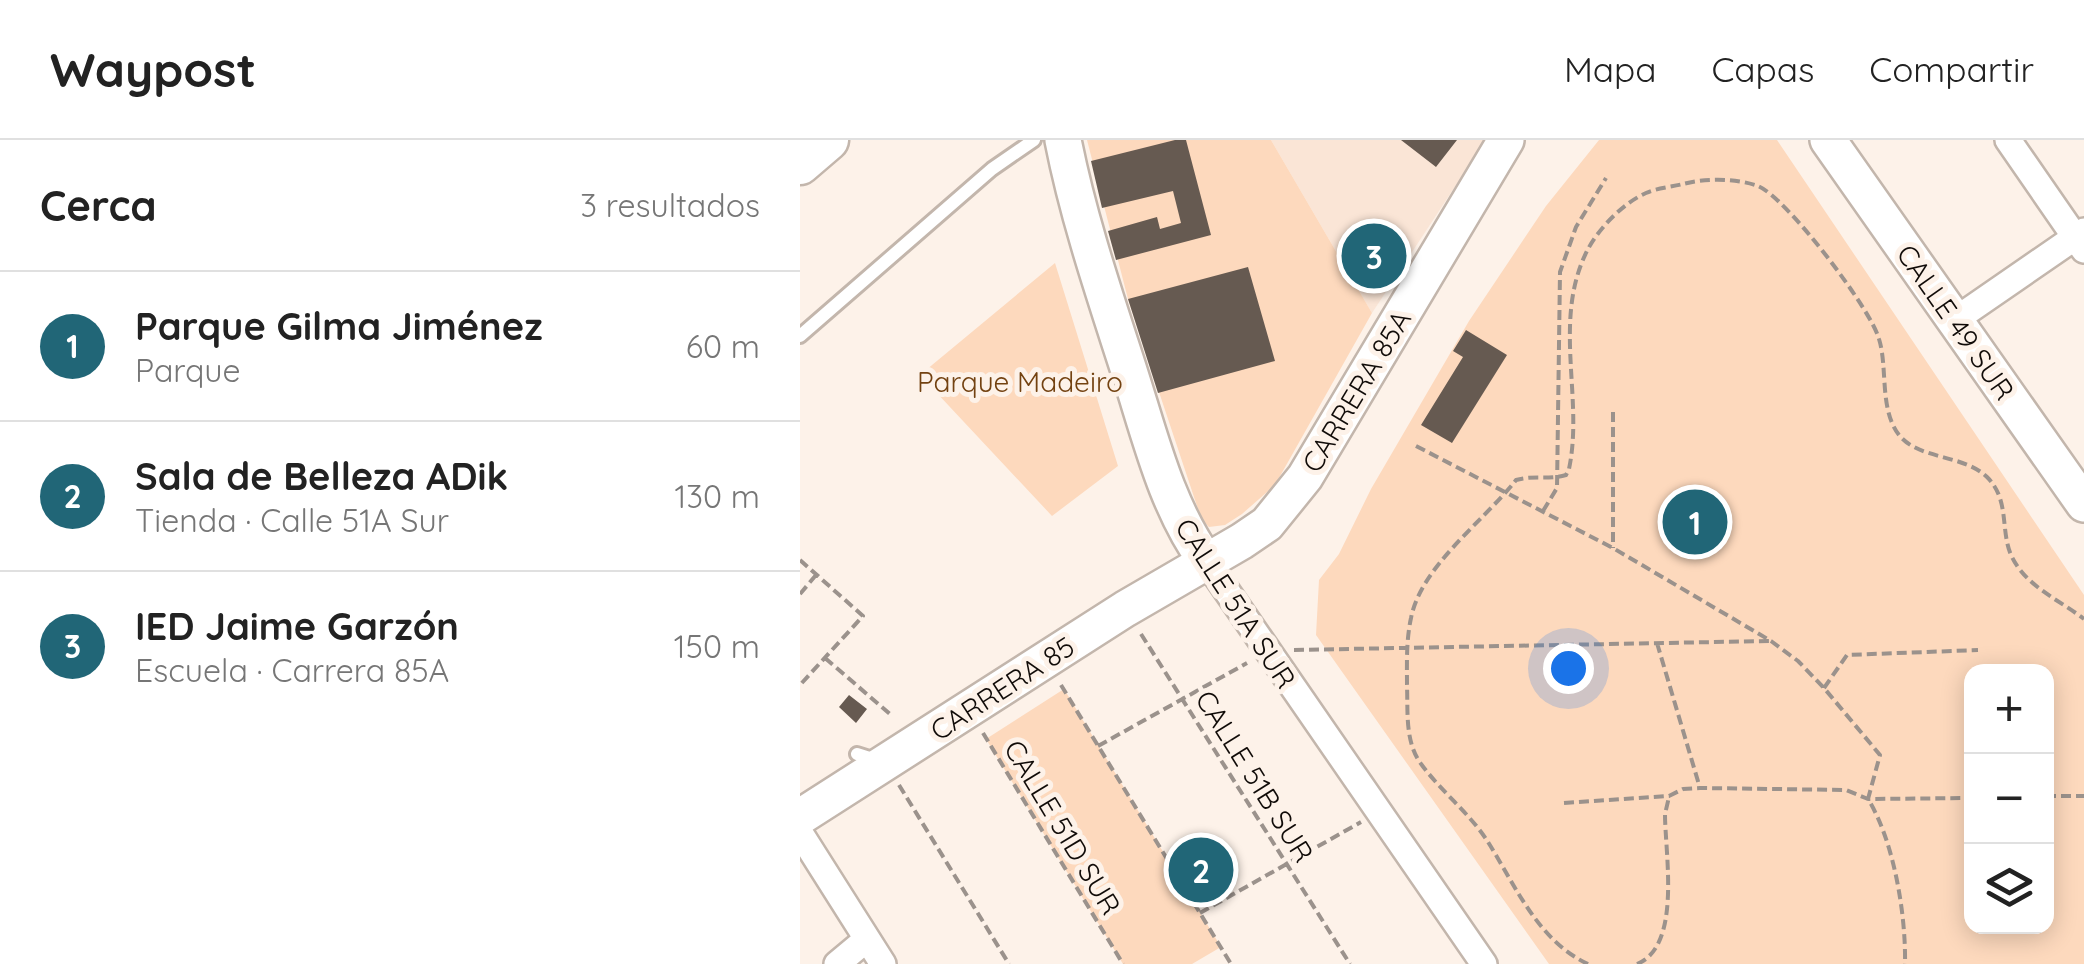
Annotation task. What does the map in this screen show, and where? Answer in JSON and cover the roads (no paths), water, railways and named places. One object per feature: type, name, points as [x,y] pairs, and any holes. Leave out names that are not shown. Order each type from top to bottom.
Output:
[{"type":"main road","points":[[800,164],[828,140]]},
{"type":"street","name":"CALLE 51A SUR","points":[[1063,140],[1078,206],[1178,515],[1267,652],[1484,964]]},
{"type":"street","name":"CARRERA 85A","points":[[1206,562],[1267,524],[1305,477],[1506,140]]},
{"type":"street","name":"CALLE 49 SUR","points":[[1828,140],[2084,504]]},
{"type":"street","points":[[1955,320],[2081,239],[2008,140]]},
{"type":"street","name":"CARRERA 85","points":[[802,838],[871,759],[970,711],[1046,659],[1206,562]]},
{"type":"street","points":[[802,838],[883,964]]},
{"type":"street","points":[[837,964],[867,939]]},
{"type":"lane","points":[[800,336],[992,169],[1034,140]]},
{"type":"place","name":"IED Jaime Garzón","points":[[1374,256]]},
{"type":"place","name":"Parque Gilma Jiménez","points":[[1695,522]]},
{"type":"place","name":"Sala de Belleza ADik","points":[[1201,870]]},
{"type":"park label","name":"Parque Madeiro","points":[[1020,381]]}]
